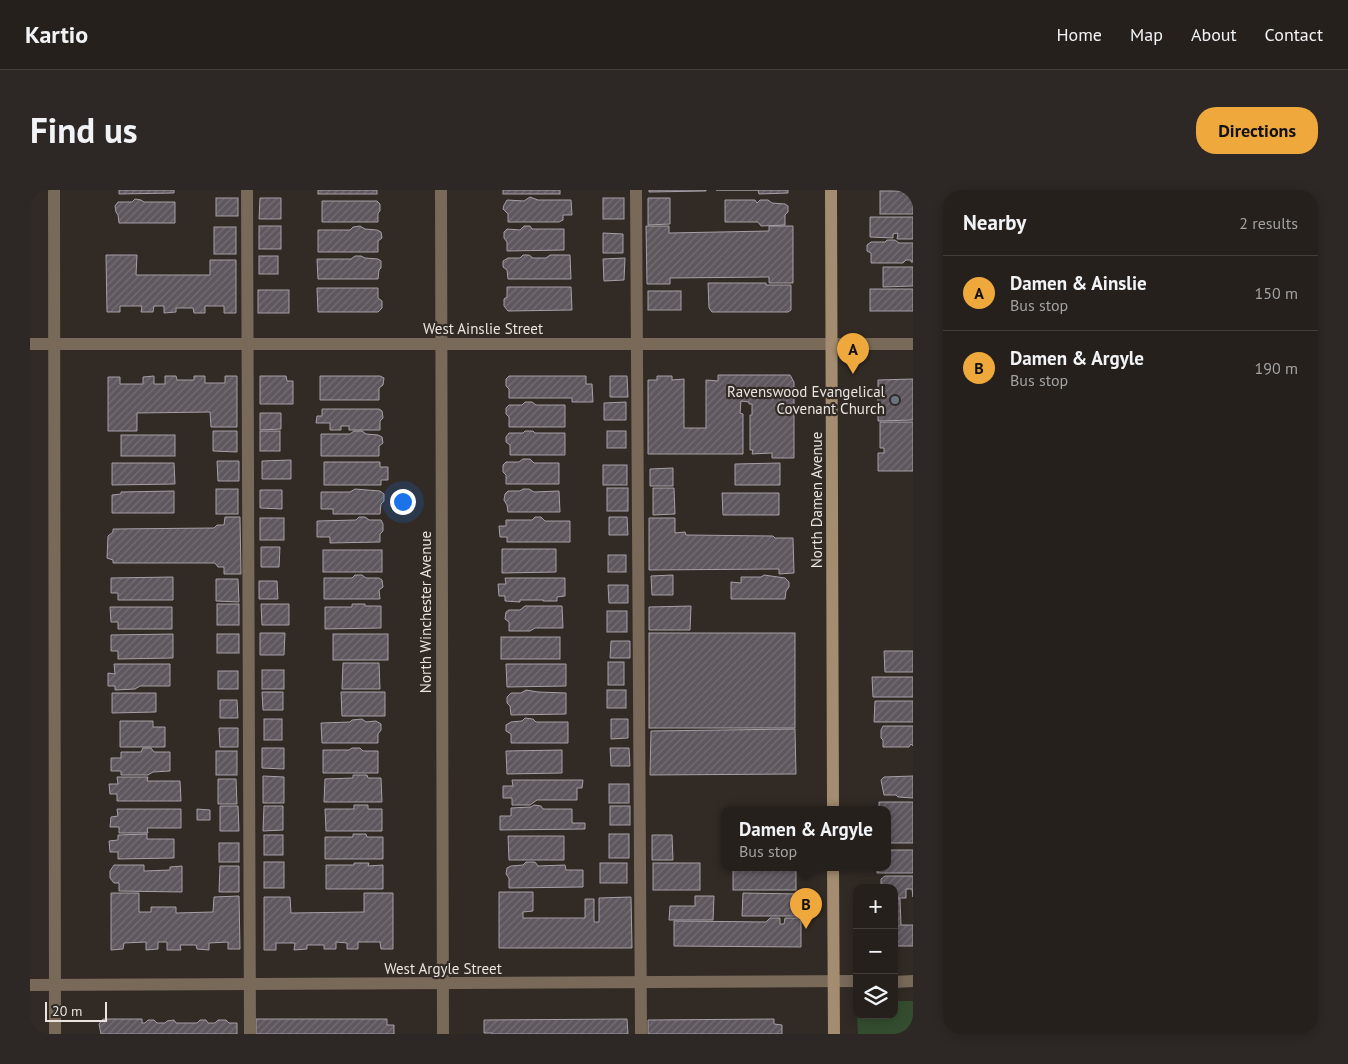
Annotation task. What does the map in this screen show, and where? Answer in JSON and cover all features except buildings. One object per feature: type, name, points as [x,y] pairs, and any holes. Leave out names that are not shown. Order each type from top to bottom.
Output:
[{"type":"main road","name":"North Damen Avenue","points":[[831,190],[833,806]]},
{"type":"main road","points":[[833,871],[834,1034]]},
{"type":"street","points":[[54,190],[55,1034]]},
{"type":"street","points":[[247,190],[250,1034]]},
{"type":"street","name":"North Winchester Avenue","points":[[440,190],[443,1034]]},
{"type":"street","points":[[636,190],[641,1034]]},
{"type":"street","name":"West Ainslie Street","points":[[30,344],[913,344]]},
{"type":"street","points":[[898,982],[913,981]]},
{"type":"street","name":"West Argyle Street","points":[[30,985],[853,982]]},
{"type":"green space","points":[[898,1001],[913,1001],[913,1034],[858,1034],[857,1019],[898,1019]]},
{"type":"place","name":"Damen & Ainslie","points":[[853,374]]},
{"type":"place","name":"Ravenswood Evangelical Covenant Church","points":[[895,400]]},
{"type":"place","name":"Damen & Argyle","points":[[806,929]]}]
